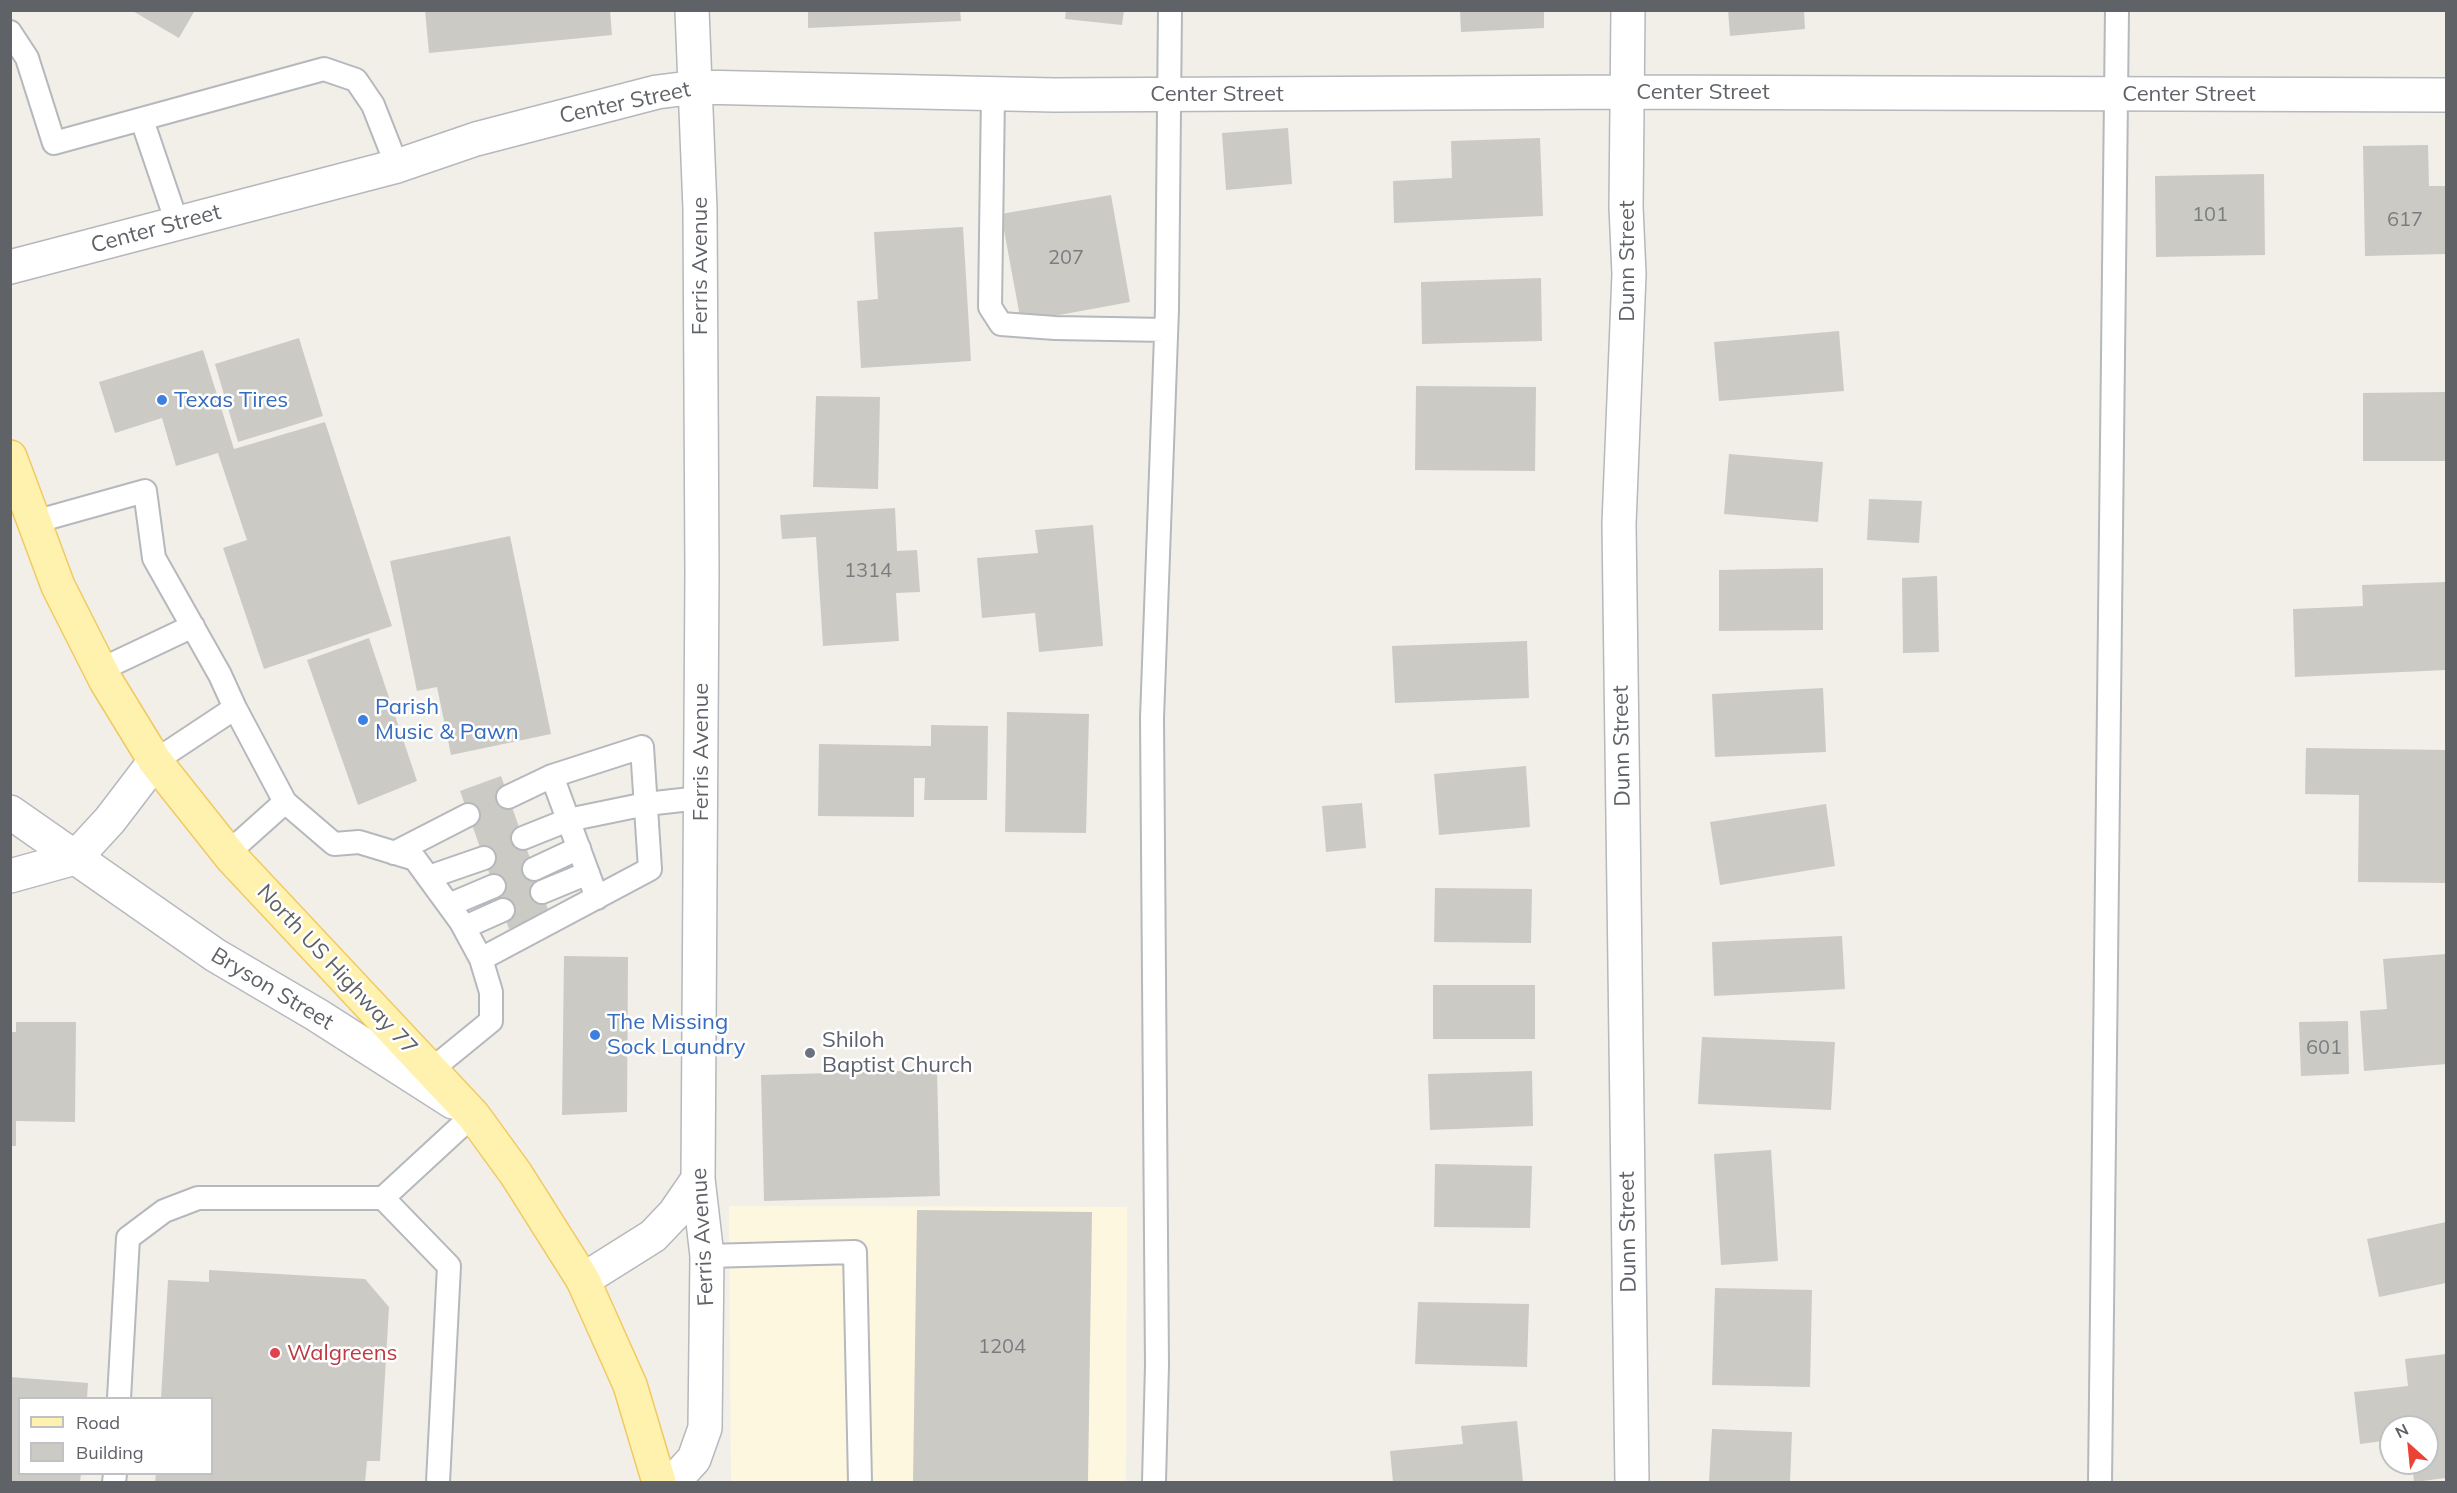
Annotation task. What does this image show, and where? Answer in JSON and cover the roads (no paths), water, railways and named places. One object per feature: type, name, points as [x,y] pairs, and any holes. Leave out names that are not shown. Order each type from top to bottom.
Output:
[{"type":"main road","name":"North US Highway 77","points":[[10,457],[58,586],[100,669],[155,761],[228,853],[473,1115],[516,1174],[583,1280],[630,1385],[659,1482]]},
{"type":"street","name":"Ferris Avenue","points":[[673,1482],[694,1460],[705,1428],[707,1256],[698,1179],[702,573],[700,221],[697,87],[692,10]]},
{"type":"street","name":"Dunn Street","points":[[1628,10],[1626,207],[1629,274],[1619,524],[1632,1482]]},
{"type":"street","name":"Center Street","points":[[10,267],[397,166],[487,136],[657,92],[697,87],[993,94],[1628,92],[2446,95]]},
{"type":"street","points":[[10,876],[75,858],[110,820],[155,761]]},
{"type":"street","name":"Bryson Street","points":[[10,812],[215,955],[317,1015],[473,1115]]},
{"type":"street","points":[[583,1280],[653,1236],[674,1214],[698,1179]]},
{"type":"lane","points":[[1154,1482],[1157,1353],[1152,718],[1166,330],[1170,10]]},
{"type":"lane","points":[[2100,1482],[2117,10]]},
{"type":"lane","points":[[10,32],[27,58],[54,143],[324,69],[356,80],[373,105],[397,166]]},
{"type":"lane","points":[[993,94],[990,308],[1001,324],[1055,328],[1166,330]]},
{"type":"lane","points":[[142,120],[177,223]]},
{"type":"lane","points":[[34,522],[145,491],[154,558],[220,675],[285,802],[334,844],[359,842],[415,859],[429,877],[465,927],[481,958],[491,992],[491,1021],[431,1070]]},
{"type":"lane","points":[[100,669],[193,626]]},
{"type":"lane","points":[[155,761],[235,708]]},
{"type":"lane","points":[[481,958],[650,869],[642,747],[552,776],[508,797]]},
{"type":"lane","points":[[552,776],[597,898]]},
{"type":"lane","points":[[523,838],[568,820],[646,804],[700,798]]},
{"type":"lane","points":[[228,853],[285,802]]},
{"type":"lane","points":[[394,853],[468,815]]},
{"type":"lane","points":[[534,869],[579,848]]},
{"type":"lane","points":[[429,877],[484,858]]},
{"type":"lane","points":[[542,892],[588,873]]},
{"type":"lane","points":[[449,905],[494,886]]},
{"type":"lane","points":[[465,927],[503,910]]},
{"type":"lane","points":[[119,1397],[128,1238],[164,1211],[198,1198],[383,1198],[473,1115]]},
{"type":"lane","points":[[383,1198],[449,1266],[438,1482]]},
{"type":"lane","points":[[707,1256],[855,1252],[860,1482]]},
{"type":"place","name":"Texas Tires","points":[[162,400]]},
{"type":"place","name":"Parish Music & Pawn","points":[[363,720]]},
{"type":"place","name":"The Missing Sock Laundry","points":[[595,1035]]},
{"type":"place","name":"Shiloh Baptist Church","points":[[810,1053]]},
{"type":"place","name":"Walgreens","points":[[275,1353]]}]
